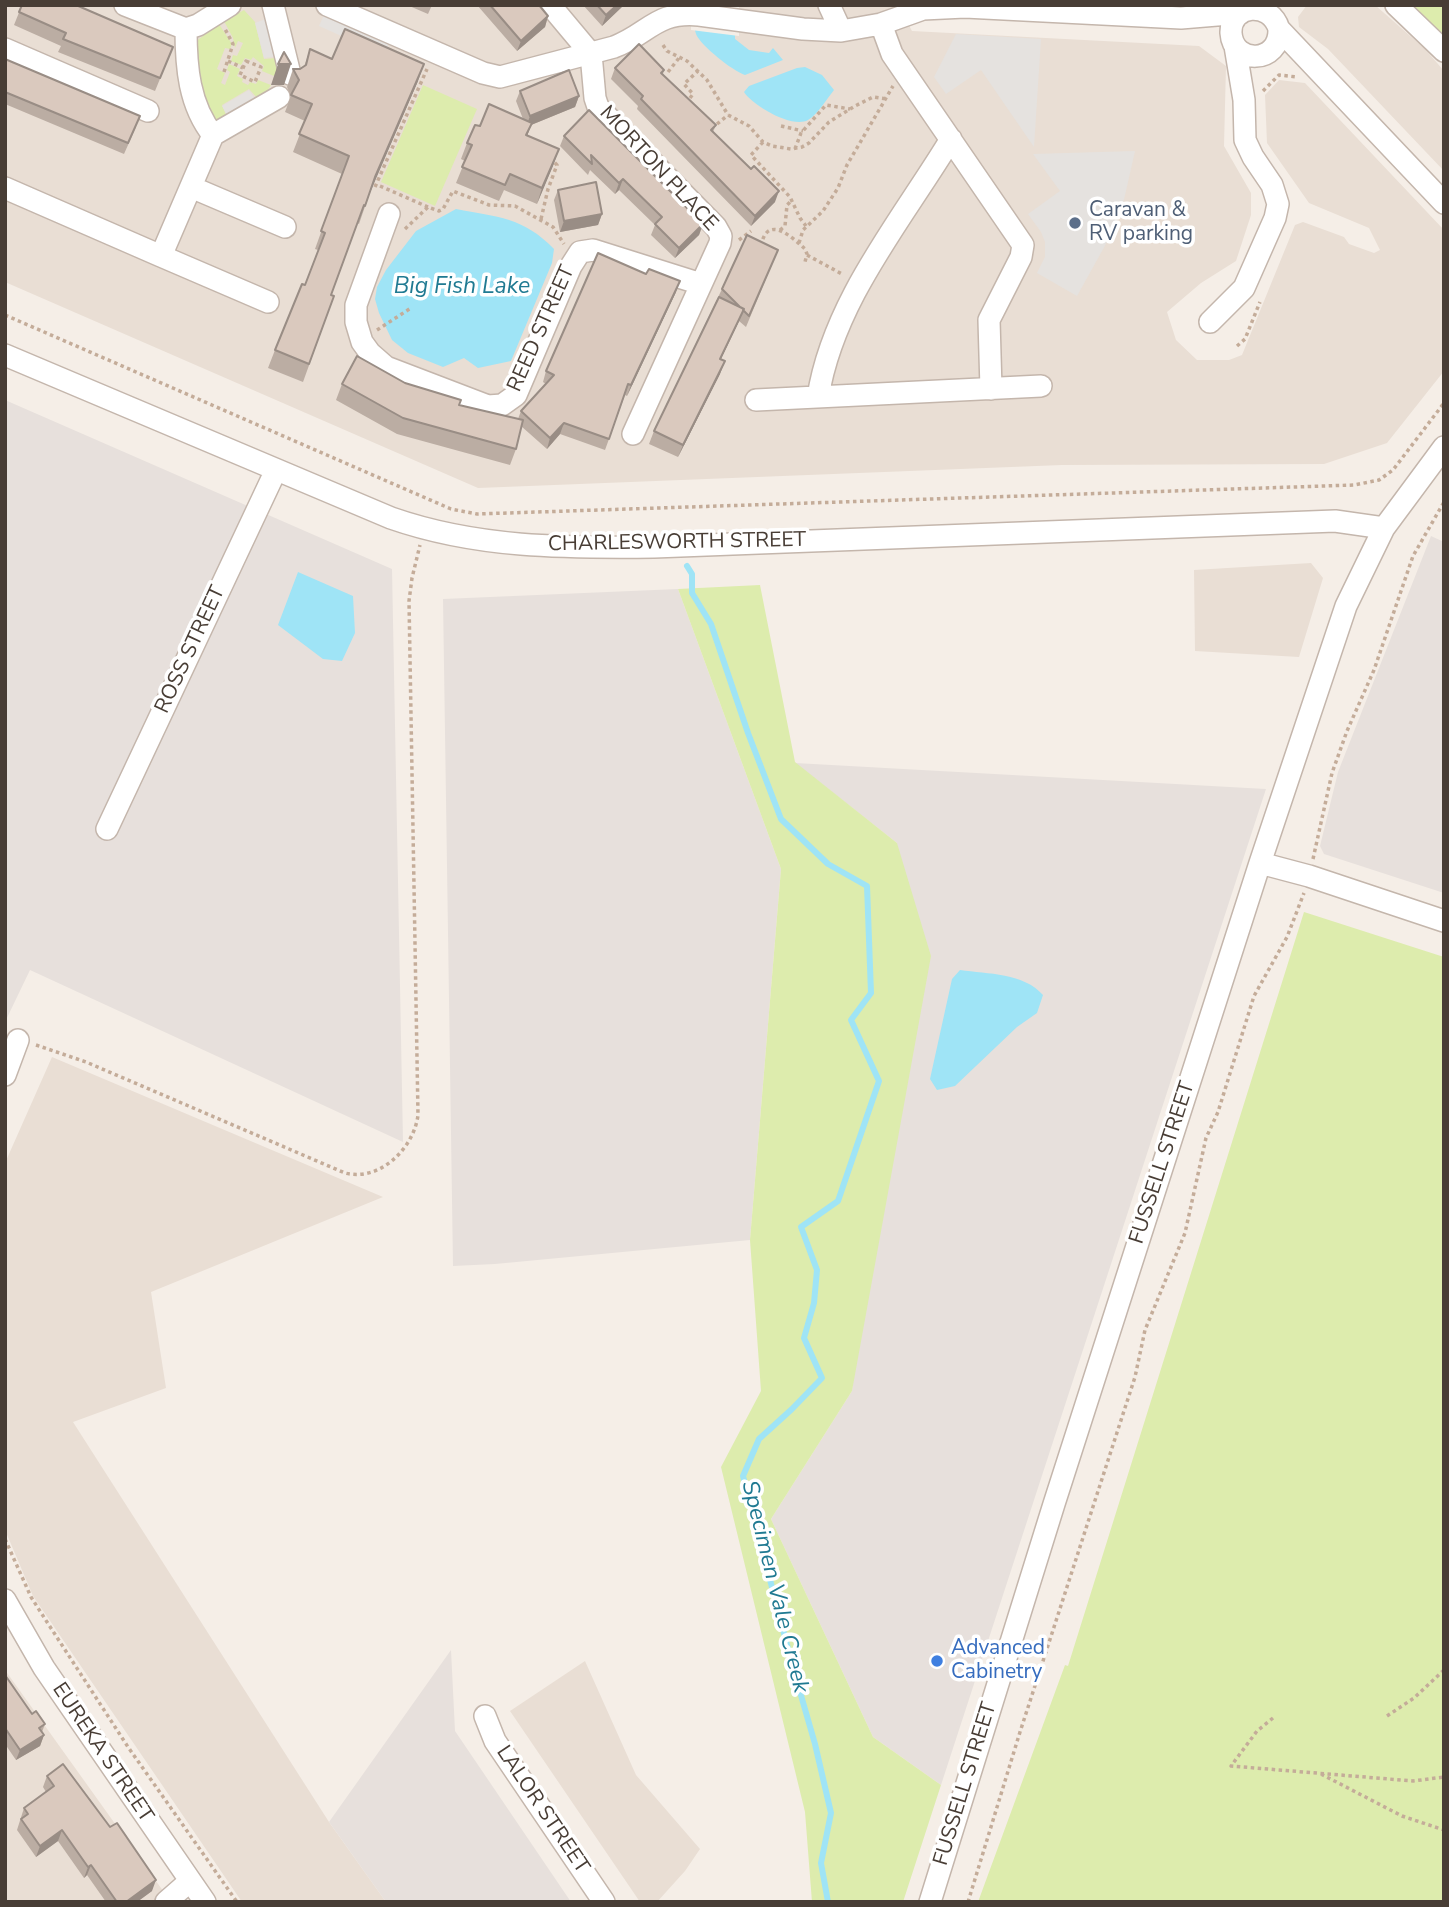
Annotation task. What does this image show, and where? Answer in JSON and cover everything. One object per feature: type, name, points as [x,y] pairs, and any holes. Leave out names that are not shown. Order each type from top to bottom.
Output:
[{"type":"street","points":[[125,5],[186,29],[230,5]]},
{"type":"street","points":[[273,5],[290,74]]},
{"type":"street","points":[[327,5],[492,76],[510,76],[620,45],[660,19],[681,15],[803,29],[841,30],[881,24],[929,7],[1181,18],[1252,8],[1265,10],[1280,20],[1321,71],[1444,203]]},
{"type":"street","points":[[550,5],[591,54]]},
{"type":"street","points":[[829,5],[841,30]]},
{"type":"street","points":[[1396,5],[1444,51]]},
{"type":"street","points":[[1245,10],[1231,28],[1252,98]]},
{"type":"street","points":[[1181,18],[1207,27],[1247,55],[1266,54],[1293,59],[1321,71]]},
{"type":"street","points":[[1210,322],[1244,288],[1277,210],[1277,195],[1245,140],[1252,98],[1266,54],[1276,44],[1280,20]]},
{"type":"street","points":[[881,24],[890,50],[1023,247],[1022,255],[989,320],[991,389]]},
{"type":"street","points":[[186,29],[187,64],[195,103],[200,117],[213,135]]},
{"type":"street","points":[[5,49],[148,111]]},
{"type":"street","name":"MORTON PLACE","points":[[591,54],[598,107],[719,232],[720,243],[633,434]]},
{"type":"street","points":[[161,256],[213,135],[279,97]]},
{"type":"street","points":[[818,397],[824,370],[847,306],[951,139]]},
{"type":"street","points":[[191,187],[285,227]]},
{"type":"street","points":[[5,188],[268,302]]},
{"type":"street","name":"REED STREET","points":[[389,214],[356,309],[356,328],[365,346],[386,367],[490,407],[502,405],[516,395],[575,256],[582,251],[593,250],[701,284]]},
{"type":"street","name":"CHARLESWORTH STREET","points":[[5,355],[361,506],[424,529],[457,537],[520,545],[593,548],[1335,521],[1384,528]]},
{"type":"street","points":[[756,400],[1041,386]]},
{"type":"street","name":"FUSSELL STREET","points":[[930,1902],[1054,1504],[1260,863],[1346,606],[1384,528],[1444,447]]},
{"type":"street","name":"ROSS STREET","points":[[107,829],[276,470]]},
{"type":"street","points":[[1260,863],[1309,876],[1444,921]]},
{"type":"street","points":[[5,1075],[19,1040]]},
{"type":"street","name":"EUREKA STREET","points":[[5,1601],[44,1668],[205,1902]]},
{"type":"street","name":"LALOR STREET","points":[[485,1716],[495,1741],[604,1902]]},
{"type":"street","points":[[166,1902],[190,1881]]},
{"type":"path","points":[[209,18],[220,22],[233,41],[223,72]]},
{"type":"path","points":[[663,45],[667,51],[698,71],[713,88],[728,114],[772,146],[795,149],[809,143],[829,122],[850,109],[871,98],[887,99]]},
{"type":"path","points":[[668,72],[680,57]]},
{"type":"path","points":[[228,61],[243,68]]},
{"type":"path","points":[[246,61],[261,67],[255,82],[240,75],[243,68],[246,61]]},
{"type":"path","points":[[438,74],[426,69],[377,186],[439,211],[443,209],[453,191],[489,205],[515,206],[556,230],[575,256]]},
{"type":"path","points":[[690,98],[693,94],[684,84],[698,71]]},
{"type":"path","points":[[1252,98],[1279,75],[1308,80],[1321,71]]},
{"type":"path","points":[[258,74],[265,78]]},
{"type":"path","points":[[799,243],[806,226],[829,202],[849,161],[893,86],[906,74]]},
{"type":"path","points":[[795,149],[803,131],[826,105],[850,109]]},
{"type":"path","points":[[717,124],[728,114]]},
{"type":"path","points":[[781,126],[803,131]]},
{"type":"path","points":[[763,142],[751,155],[792,200],[806,226]]},
{"type":"path","points":[[541,219],[557,166],[548,157]]},
{"type":"path","points":[[780,230],[785,226],[787,205],[792,200]]},
{"type":"path","points":[[380,241],[393,240],[428,207]]},
{"type":"path","points":[[760,250],[765,234],[772,229],[780,230],[804,247],[807,255],[805,262]]},
{"type":"path","points":[[742,240],[747,245]]},
{"type":"path","points":[[807,255],[853,281]]},
{"type":"path","points":[[384,325],[411,308]]},
{"type":"path","points":[[5,315],[451,509],[477,514],[1354,485],[1379,480],[1393,470],[1444,403]]},
{"type":"path","points":[[968,1902],[1135,1377],[1146,1329],[1185,1233],[1206,1138],[1219,1112],[1254,996],[1287,937],[1309,876],[1332,773],[1347,731],[1374,670],[1413,556],[1444,502]]},
{"type":"path","points":[[19,1040],[86,1062],[345,1173],[360,1176],[370,1174],[393,1159],[407,1144],[414,1134],[418,1115],[409,601],[424,529]]},
{"type":"path","points":[[5,1539],[41,1614],[128,1747],[237,1902]]},
{"type":"path","points":[[1387,1716],[1413,1698],[1444,1670]]},
{"type":"path","points":[[1273,1718],[1257,1731],[1231,1766],[1413,1781],[1444,1777]]},
{"type":"path","points":[[1319,1773],[1402,1816],[1444,1830]]},
{"type":"shaded area","points":[[5,5],[898,5],[912,31],[1199,46],[1226,66],[1224,146],[1251,193],[1251,215],[1236,261],[1201,283],[1167,312],[1176,340],[1197,360],[1229,360],[1242,355],[1295,225],[1303,222],[1344,237],[1349,244],[1374,253],[1380,250],[1369,228],[1309,203],[1267,143],[1265,95],[1279,80],[1305,83],[1444,230],[1444,371],[1387,443],[1324,464],[1062,465],[478,488],[5,282]]},
{"type":"shaded area","points":[[1307,5],[1375,5],[1425,49],[1444,71],[1444,171],[1328,49],[1299,27],[1298,17]]},
{"type":"shaded area","points":[[328,6],[393,34],[384,55],[319,26]]},
{"type":"shaded area","points":[[276,15],[286,55],[264,58],[255,23]]},
{"type":"shaded area","points":[[956,34],[1041,39],[1034,147],[981,70],[946,94],[934,77]]},
{"type":"shaded area","points":[[249,90],[261,108],[232,125],[222,106]]},
{"type":"shaded area","name":"Caravan & RV parking","points":[[1135,151],[1123,204],[1112,233],[1077,296],[1037,273],[1045,257],[1045,242],[1028,214],[1060,191],[1033,154]]},
{"type":"shaded area","points":[[5,400],[392,569],[403,1142],[30,970],[5,1022]]},
{"type":"shaded area","points":[[1431,536],[1444,542],[1444,893],[1324,854],[1320,846],[1338,772]]},
{"type":"shaded area","points":[[1311,563],[1323,578],[1299,657],[1195,651],[1194,570]]},
{"type":"shaded area","points":[[678,589],[781,869],[750,1240],[453,1266],[443,599]]},
{"type":"shaded area","points":[[795,763],[1266,789],[941,1785],[873,1737],[771,1519],[852,1391],[897,843]]},
{"type":"shaded area","points":[[52,1057],[383,1197],[151,1292],[166,1388],[73,1422],[329,1822],[386,1902],[242,1902],[33,1596],[5,1530],[5,1163]]},
{"type":"shaded area","points":[[451,1650],[455,1731],[571,1902],[386,1902],[329,1822]]},
{"type":"shaded area","points":[[585,1661],[636,1775],[700,1849],[685,1871],[657,1902],[640,1902],[510,1711]]},
{"type":"shaded area","points":[[5,1670],[171,1902],[5,1902]]},
{"type":"green space","points":[[1409,5],[1444,5],[1444,38]]},
{"type":"green space","points":[[244,10],[255,22],[264,59],[277,58],[278,68],[274,76],[262,71],[264,66],[253,57],[251,60],[245,58],[241,65],[231,61],[233,55],[237,56],[243,43],[238,41],[235,48],[224,21]]},
{"type":"green space","points":[[219,24],[232,44],[230,49],[225,48],[217,69],[225,73],[221,83],[225,85],[230,72],[227,70],[229,64],[240,69],[237,76],[248,85],[250,82],[256,84],[258,80],[271,85],[258,99],[249,89],[222,105],[227,117],[216,121],[202,95],[195,42]]},
{"type":"green space","points":[[423,85],[477,109],[435,206],[381,182]]},
{"type":"green space","points":[[760,585],[795,762],[897,843],[931,956],[852,1391],[771,1519],[873,1737],[941,1785],[903,1902],[812,1902],[805,1812],[721,1467],[761,1391],[750,1240],[781,869],[678,589]]},
{"type":"green space","points":[[1304,912],[1444,957],[1444,1902],[978,1902],[1065,1665],[1068,1666]]},
{"type":"water","points":[[694,5],[735,5],[735,39],[749,50],[769,53],[773,48],[783,60],[745,75],[733,69],[699,39],[696,34]]},
{"type":"water","points":[[805,67],[822,75],[834,90],[819,111],[808,120],[801,122],[783,119],[755,103],[744,92],[749,86]]},
{"type":"water","name":"Big Fish Lake","points":[[456,209],[520,224],[543,238],[554,249],[552,263],[511,361],[478,368],[464,358],[443,367],[408,353],[392,340],[379,313],[375,299],[377,287],[386,270],[416,231]]},
{"type":"water","points":[[298,572],[353,596],[355,633],[342,661],[323,659],[278,625]]},
{"type":"water","points":[[960,970],[1016,978],[1043,995],[1037,1013],[1017,1027],[955,1086],[937,1090],[930,1079],[952,979]]},
{"type":"pier","points":[[691,5],[739,5],[739,36],[691,30]]},
{"type":"building","points":[[22,5],[76,5],[173,47],[160,78],[63,39],[66,33],[19,12]]},
{"type":"building","points":[[490,5],[539,5],[548,16],[521,41]]},
{"type":"building","points":[[597,5],[617,5],[606,15]]},
{"type":"building","points":[[345,29],[424,64],[364,205],[309,364],[275,350],[325,233],[321,231],[349,156],[299,134],[312,104],[291,95],[299,80],[293,69],[306,65],[310,49],[332,59]]},
{"type":"building","points":[[639,44],[664,70],[661,73],[716,125],[711,130],[751,169],[754,166],[779,191],[755,216],[641,99],[643,96],[615,68]]},
{"type":"building","points":[[284,52],[291,64],[278,64]]},
{"type":"building","points":[[5,59],[140,116],[128,143],[5,92]]},
{"type":"building","points":[[569,70],[579,96],[530,116],[520,91]]},
{"type":"building","points":[[489,104],[532,123],[526,135],[559,149],[542,188],[510,174],[505,185],[462,167],[472,145],[467,143],[475,125],[480,126]]},
{"type":"building","points":[[589,110],[703,224],[679,248],[655,224],[662,217],[623,179],[619,183],[591,155],[592,164],[564,136]]},
{"type":"building","points":[[596,182],[602,214],[564,221],[558,190]]},
{"type":"building","points":[[747,235],[778,250],[749,316],[722,289]]},
{"type":"building","points":[[598,253],[646,274],[649,269],[680,281],[631,385],[628,384],[609,439],[564,423],[550,438],[521,411],[554,375],[546,371]]},
{"type":"building","points":[[719,297],[744,309],[720,359],[725,361],[683,445],[654,431]]},
{"type":"building","points":[[357,356],[405,383],[461,400],[459,405],[523,420],[516,449],[403,418],[342,384]]},
{"type":"building","points":[[5,1675],[32,1714],[36,1711],[45,1724],[39,1728],[44,1735],[20,1750],[5,1728]]},
{"type":"building","points":[[63,1764],[110,1827],[117,1823],[156,1880],[126,1902],[117,1902],[62,1830],[40,1846],[21,1819],[28,1814],[24,1808],[54,1786],[47,1776]]},
{"type":"waterway","name":"Specimen Vale Creek","points":[[687,566],[692,574],[692,593],[711,624],[781,819],[828,864],[867,886],[871,993],[851,1020],[879,1081],[838,1201],[801,1227],[817,1270],[814,1303],[804,1338],[822,1378],[759,1439],[743,1476],[831,1813],[821,1863],[828,1902]]},
{"type":"place","name":"Caravan & RV parking","points":[[1075,223]]},
{"type":"place","name":"Advanced Cabinetry","points":[[937,1661]]}]
